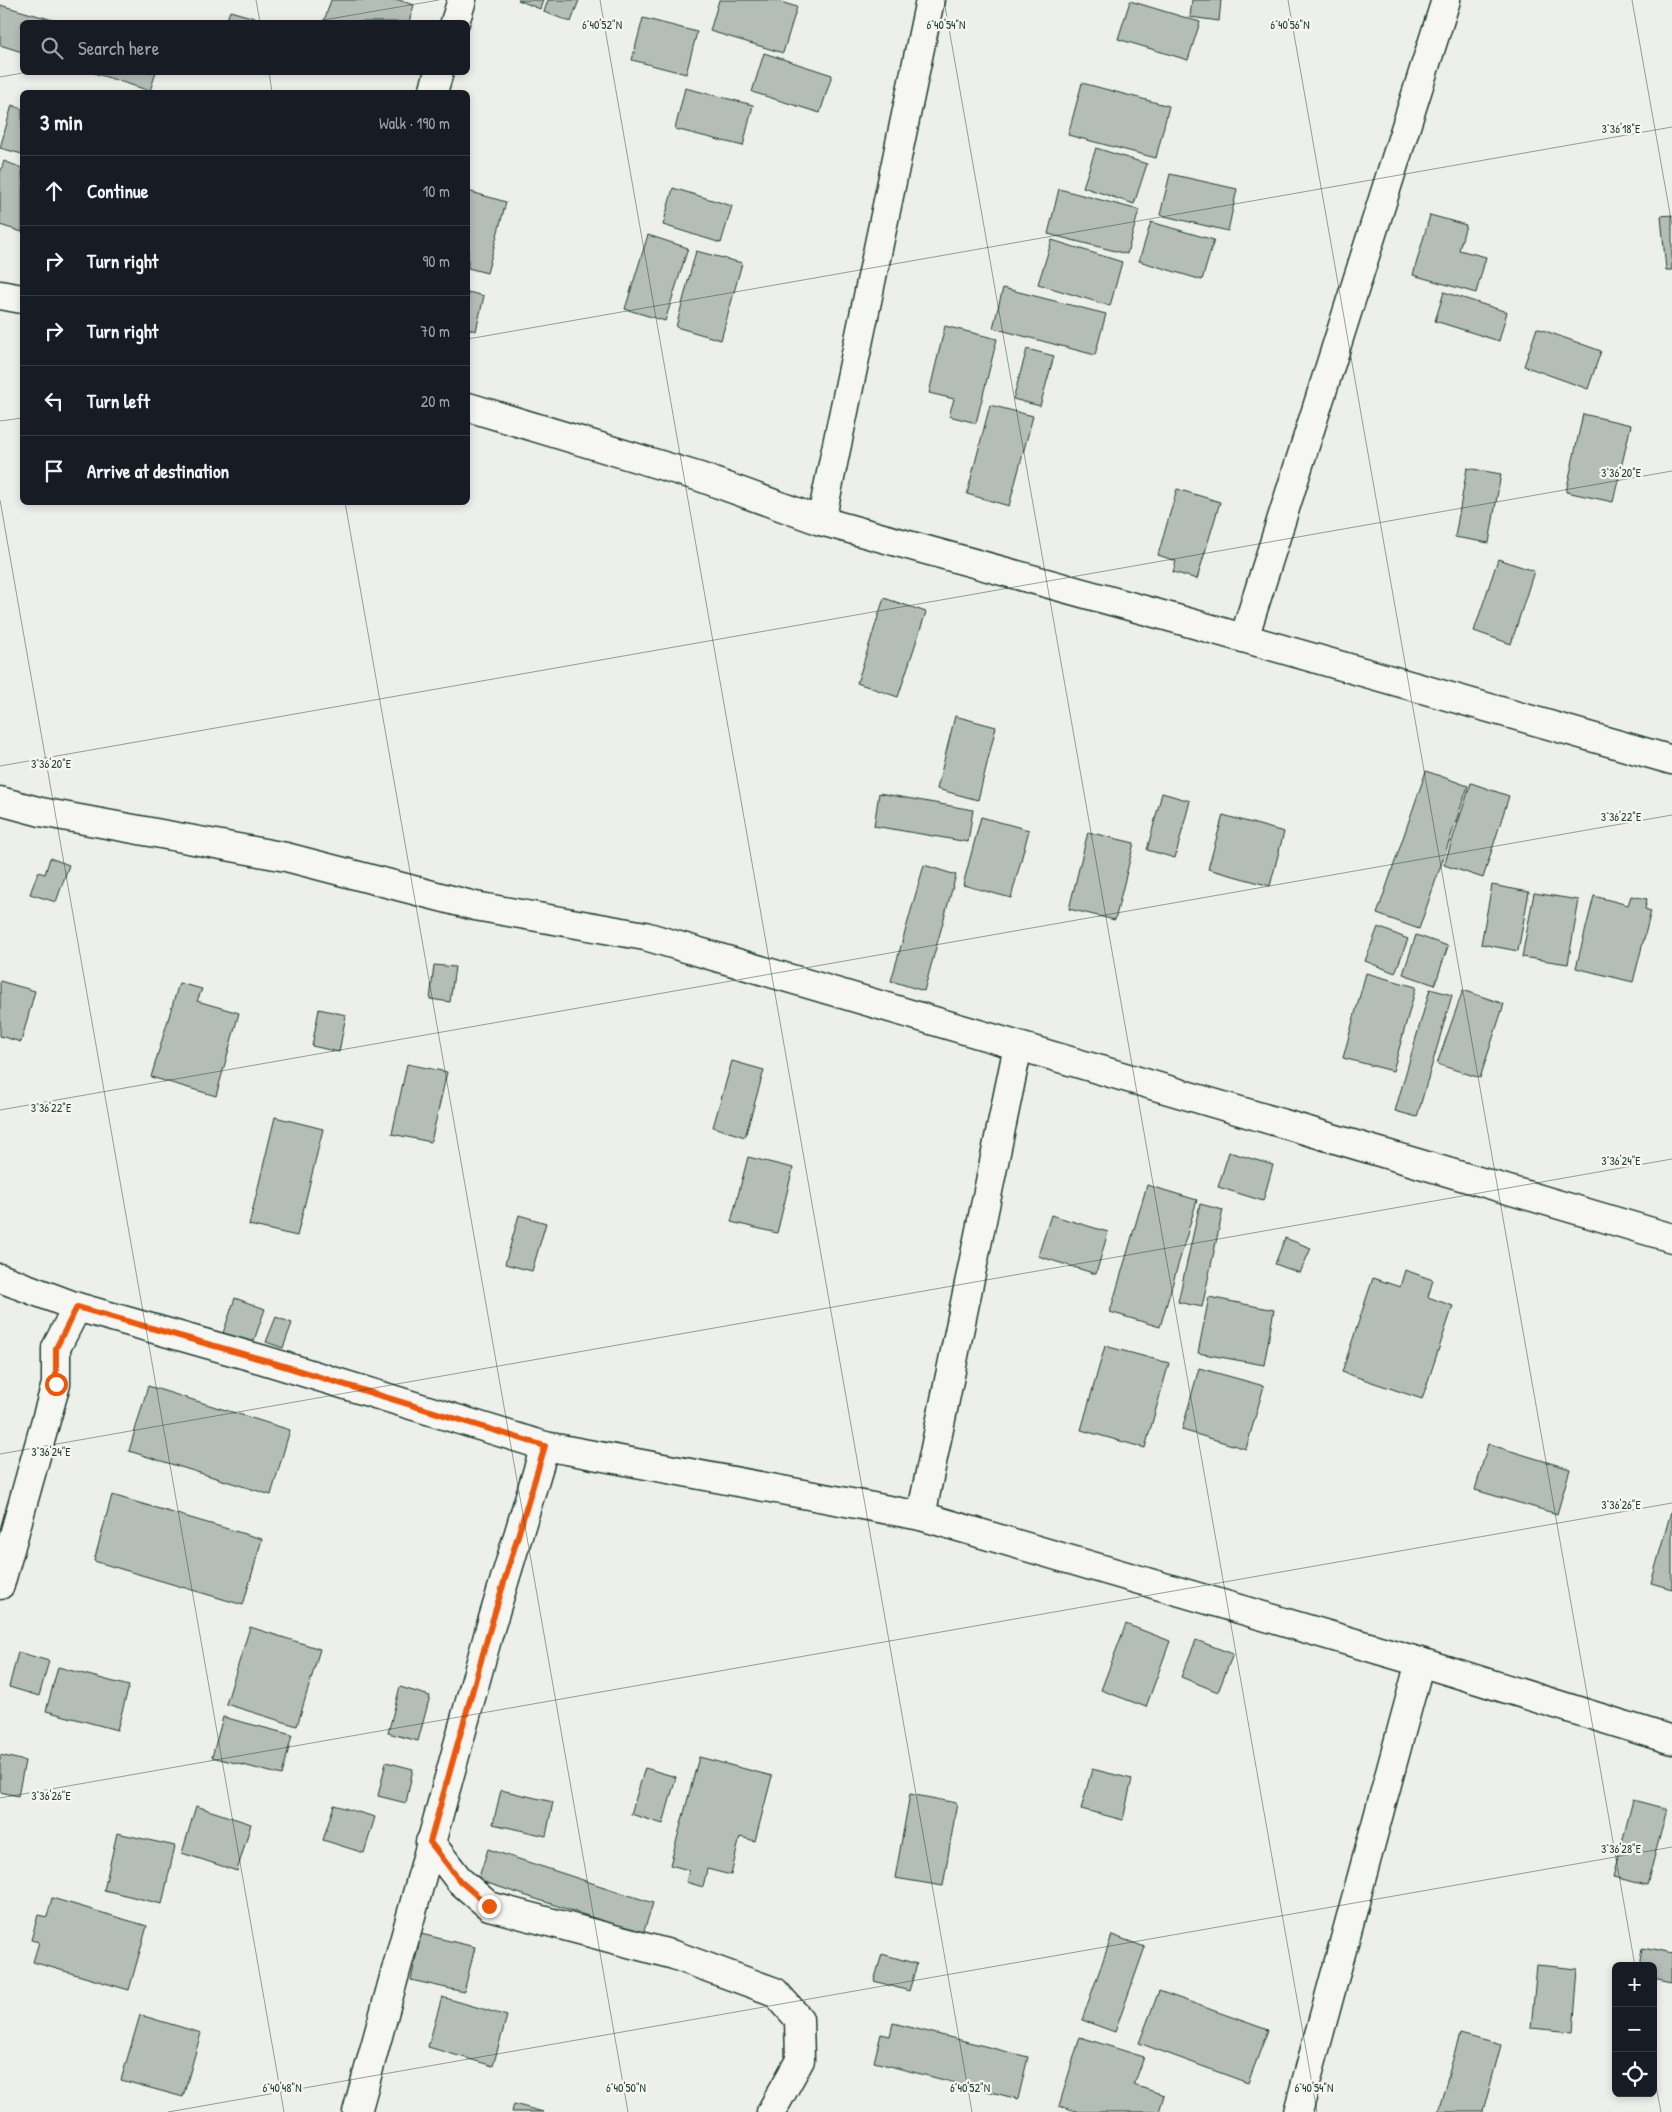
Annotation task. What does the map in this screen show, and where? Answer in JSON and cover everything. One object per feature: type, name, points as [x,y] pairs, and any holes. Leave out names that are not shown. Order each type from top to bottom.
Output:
[{"type":"street","points":[[456,20],[462,0]]},
{"type":"street","points":[[821,521],[930,0]]},
{"type":"street","points":[[1244,638],[1446,0]]},
{"type":"street","points":[[434,90],[438,75]]},
{"type":"street","points":[[0,295],[20,299]]},
{"type":"street","points":[[470,407],[700,477],[821,521],[1244,638],[1672,760]]},
{"type":"street","points":[[0,801],[41,812],[286,857],[476,906],[646,936],[1672,1238]]},
{"type":"street","points":[[921,1516],[1018,1046]]},
{"type":"street","points":[[0,1278],[77,1307],[274,1363],[545,1446],[921,1516],[1420,1662],[1672,1740]]},
{"type":"street","points":[[0,1586],[56,1384],[56,1348],[77,1307]]},
{"type":"street","points":[[357,2112],[489,1632],[545,1446]]},
{"type":"street","points":[[1298,2112],[1420,1662]]},
{"type":"street","points":[[430,1842],[460,1881],[489,1906],[674,1955],[775,1992],[799,2019],[800,2060],[771,2112]]},
{"type":"building","points":[[331,0],[399,0],[414,5],[410,20],[324,20]]},
{"type":"building","points":[[518,0],[543,0],[540,9]]},
{"type":"building","points":[[548,0],[579,0],[571,22],[544,12]]},
{"type":"building","points":[[719,0],[774,0],[797,7],[783,53],[710,31]]},
{"type":"building","points":[[1192,0],[1221,0],[1219,21],[1190,17]]},
{"type":"building","points":[[1130,1],[1200,22],[1188,60],[1118,39]]},
{"type":"building","points":[[0,5],[53,20],[20,20],[20,51],[0,45]]},
{"type":"building","points":[[230,11],[262,20],[227,20]]},
{"type":"building","points":[[643,18],[697,32],[686,74],[632,60]]},
{"type":"building","points":[[764,53],[832,75],[820,113],[752,92]]},
{"type":"building","points":[[100,75],[155,75],[150,90]]},
{"type":"building","points":[[1082,83],[1169,106],[1156,158],[1068,135]]},
{"type":"building","points":[[685,88],[753,105],[743,146],[675,129]]},
{"type":"building","points":[[12,105],[20,108],[20,153],[0,148]]},
{"type":"building","points":[[1096,148],[1147,164],[1134,204],[1083,187]]},
{"type":"building","points":[[4,161],[20,167],[20,231],[0,225],[0,173]]},
{"type":"building","points":[[1170,174],[1237,189],[1228,231],[1160,215]]},
{"type":"building","points":[[673,188],[732,206],[721,243],[663,225]]},
{"type":"building","points":[[1059,189],[1139,210],[1127,254],[1048,234]]},
{"type":"building","points":[[470,192],[506,202],[487,273],[470,269]]},
{"type":"building","points":[[1430,215],[1466,225],[1459,250],[1486,257],[1476,293],[1413,275]]},
{"type":"building","points":[[1672,215],[1672,270],[1666,270],[1661,216]]},
{"type":"building","points":[[1151,222],[1214,240],[1202,280],[1139,261]]},
{"type":"building","points":[[648,235],[688,248],[665,321],[625,309]]},
{"type":"building","points":[[1052,240],[1122,262],[1110,306],[1038,284]]},
{"type":"building","points":[[696,251],[742,263],[721,340],[676,327]]},
{"type":"building","points":[[1003,288],[1106,314],[1095,355],[993,328]]},
{"type":"building","points":[[470,292],[484,296],[476,331],[470,330]]},
{"type":"building","points":[[1444,292],[1507,312],[1499,341],[1435,321]]},
{"type":"building","points":[[945,326],[997,339],[976,423],[949,416],[954,399],[929,393]]},
{"type":"building","points":[[1537,328],[1601,351],[1588,389],[1524,366]]},
{"type":"building","points":[[1027,349],[1054,356],[1040,406],[1013,399]]},
{"type":"building","points":[[990,405],[1033,416],[1009,506],[967,494]]},
{"type":"building","points":[[1583,414],[1631,425],[1613,502],[1566,492]]},
{"type":"building","points":[[1467,468],[1501,474],[1489,543],[1455,537]]},
{"type":"building","points":[[1177,489],[1220,502],[1197,579],[1173,572],[1176,561],[1158,555]]},
{"type":"building","points":[[1498,559],[1534,571],[1511,644],[1474,631]]},
{"type":"building","points":[[884,598],[926,612],[898,697],[857,683]]},
{"type":"building","points":[[955,716],[996,727],[978,800],[937,789]]},
{"type":"building","points":[[1426,771],[1468,786],[1419,929],[1377,914]]},
{"type":"building","points":[[1471,783],[1509,796],[1483,878],[1444,865]]},
{"type":"building","points":[[879,793],[973,810],[968,842],[874,826]]},
{"type":"building","points":[[1162,793],[1190,801],[1175,858],[1147,850]]},
{"type":"building","points":[[1223,815],[1284,832],[1270,886],[1208,869]]},
{"type":"building","points":[[981,817],[1029,830],[1011,898],[963,885]]},
{"type":"building","points":[[1088,832],[1134,843],[1115,920],[1069,909]]},
{"type":"building","points":[[50,858],[69,865],[56,902],[30,894],[38,872],[45,874]]},
{"type":"building","points":[[924,865],[956,875],[924,991],[891,981]]},
{"type":"building","points":[[1492,885],[1529,892],[1518,951],[1481,944]]},
{"type":"building","points":[[1534,893],[1579,900],[1568,964],[1522,957]]},
{"type":"building","points":[[1594,896],[1628,905],[1631,896],[1647,899],[1645,909],[1651,911],[1633,982],[1576,968]]},
{"type":"building","points":[[1378,927],[1408,939],[1395,973],[1365,961]]},
{"type":"building","points":[[1416,935],[1448,946],[1435,985],[1403,974]]},
{"type":"building","points":[[434,965],[455,967],[450,1002],[430,999]]},
{"type":"building","points":[[1366,973],[1416,987],[1393,1071],[1343,1058]]},
{"type":"building","points":[[0,981],[35,991],[21,1042],[0,1036]]},
{"type":"building","points":[[179,983],[202,989],[197,1001],[239,1013],[216,1096],[151,1077]]},
{"type":"building","points":[[1430,989],[1452,995],[1417,1117],[1395,1111]]},
{"type":"building","points":[[1463,990],[1504,1004],[1480,1078],[1437,1064]]},
{"type":"building","points":[[319,1009],[346,1015],[339,1052],[312,1046]]},
{"type":"building","points":[[732,1061],[764,1070],[745,1137],[713,1127]]},
{"type":"building","points":[[407,1064],[447,1072],[431,1142],[392,1134]]},
{"type":"building","points":[[275,1117],[323,1129],[297,1236],[249,1225]]},
{"type":"building","points":[[1229,1152],[1273,1165],[1263,1201],[1218,1187]]},
{"type":"building","points":[[748,1157],[793,1168],[777,1233],[731,1222]]},
{"type":"building","points":[[1147,1185],[1197,1200],[1160,1327],[1110,1312]]},
{"type":"building","points":[[1200,1204],[1223,1210],[1202,1307],[1178,1302]]},
{"type":"building","points":[[519,1215],[546,1223],[532,1271],[505,1264]]},
{"type":"building","points":[[1051,1215],[1108,1232],[1096,1274],[1038,1256]]},
{"type":"building","points":[[1285,1238],[1311,1248],[1300,1273],[1275,1264]]},
{"type":"building","points":[[1405,1270],[1433,1280],[1428,1297],[1453,1306],[1422,1399],[1342,1372],[1373,1278],[1400,1287]]},
{"type":"building","points":[[1209,1297],[1274,1310],[1264,1365],[1198,1353]]},
{"type":"building","points":[[235,1298],[265,1309],[251,1349],[221,1339]]},
{"type":"building","points":[[276,1317],[292,1323],[283,1348],[266,1342]]},
{"type":"building","points":[[1105,1346],[1169,1363],[1145,1448],[1081,1430]]},
{"type":"building","points":[[1199,1368],[1264,1386],[1246,1449],[1182,1430]]},
{"type":"building","points":[[148,1386],[290,1430],[271,1495],[129,1451]]},
{"type":"building","points":[[1488,1444],[1570,1469],[1557,1514],[1475,1490]]},
{"type":"building","points":[[112,1495],[262,1539],[243,1605],[94,1561]]},
{"type":"building","points":[[1672,1508],[1672,1589],[1651,1583]]},
{"type":"building","points":[[1126,1624],[1170,1641],[1146,1707],[1101,1690]]},
{"type":"building","points":[[250,1627],[320,1649],[297,1726],[226,1704]]},
{"type":"building","points":[[1196,1640],[1233,1654],[1218,1692],[1181,1677]]},
{"type":"building","points":[[18,1652],[49,1661],[39,1696],[9,1687]]},
{"type":"building","points":[[58,1667],[129,1686],[117,1730],[46,1711]]},
{"type":"building","points":[[400,1687],[430,1696],[418,1741],[388,1733]]},
{"type":"building","points":[[223,1717],[292,1735],[282,1775],[212,1757]]},
{"type":"building","points":[[0,1755],[25,1761],[18,1796],[0,1792]]},
{"type":"building","points":[[699,1757],[772,1776],[755,1841],[740,1837],[731,1875],[707,1869],[703,1887],[686,1882],[689,1870],[670,1865]]},
{"type":"building","points":[[386,1762],[413,1769],[406,1803],[378,1796]]},
{"type":"building","points":[[645,1768],[676,1777],[663,1824],[631,1814]]},
{"type":"building","points":[[1092,1769],[1132,1779],[1123,1820],[1081,1809]]},
{"type":"building","points":[[501,1790],[553,1802],[546,1836],[493,1824]]},
{"type":"building","points":[[910,1794],[957,1803],[943,1886],[895,1878]]},
{"type":"building","points":[[1633,1800],[1667,1809],[1647,1885],[1613,1877]]},
{"type":"building","points":[[334,1805],[375,1817],[364,1853],[323,1840]]},
{"type":"building","points":[[196,1806],[251,1824],[237,1871],[182,1853]]},
{"type":"building","points":[[117,1833],[175,1846],[162,1904],[104,1890]]},
{"type":"building","points":[[488,1849],[653,1903],[643,1934],[478,1880]]},
{"type":"building","points":[[52,1898],[147,1926],[129,1990],[33,1962],[39,1942],[31,1940],[38,1915],[47,1917]]},
{"type":"building","points":[[421,1934],[475,1947],[464,1992],[411,1980]]},
{"type":"building","points":[[1112,1935],[1145,1947],[1115,2032],[1082,2020]]},
{"type":"building","points":[[1643,1948],[1672,1954],[1672,1982],[1657,1979],[1657,1962],[1641,1962]]},
{"type":"building","points":[[882,1954],[917,1964],[909,1991],[874,1981]]},
{"type":"building","points":[[1537,1965],[1578,1969],[1573,2032],[1531,2028]]},
{"type":"building","points":[[1159,1991],[1268,2030],[1248,2083],[1139,2043]]},
{"type":"building","points":[[442,1997],[507,2016],[493,2066],[428,2047]]},
{"type":"building","points":[[140,2015],[201,2033],[183,2097],[121,2080]]},
{"type":"building","points":[[893,2023],[1028,2057],[1018,2099],[874,2062],[881,2034],[890,2036]]},
{"type":"building","points":[[1460,2034],[1501,2045],[1483,2112],[1438,2112]]},
{"type":"building","points":[[1080,2037],[1144,2057],[1134,2085],[1164,2095],[1159,2112],[1079,2112],[1059,2106]]},
{"type":"building","points":[[514,2104],[543,2112],[512,2112]]},
{"type":"route","points":[[56,1384],[56,1348],[77,1307],[264,1360],[545,1446],[489,1632],[430,1842],[460,1881],[489,1906]]}]
